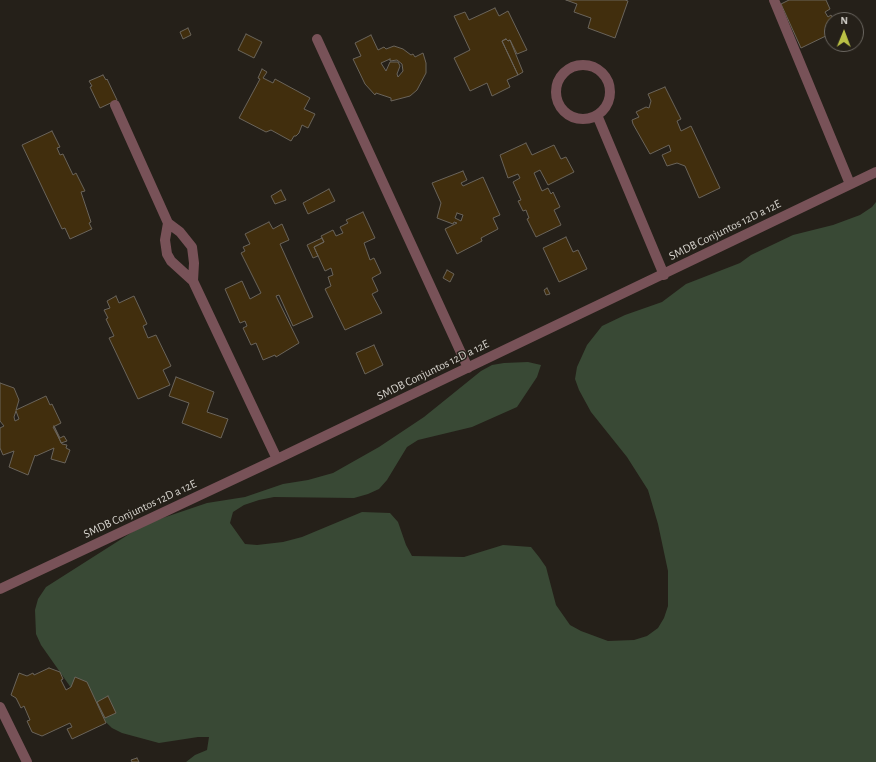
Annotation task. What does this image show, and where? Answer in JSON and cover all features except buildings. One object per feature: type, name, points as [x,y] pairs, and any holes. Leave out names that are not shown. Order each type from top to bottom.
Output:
[{"type":"street","points":[[774,0],[850,184]]},
{"type":"street","points":[[318,39],[468,368]]},
{"type":"street","points":[[585,65],[601,72],[606,78],[610,94],[603,110],[597,115],[581,118],[565,112],[560,106],[557,98],[557,86],[563,74],[569,69],[585,65]]},
{"type":"street","points":[[115,105],[168,223],[184,236],[192,247],[194,263],[193,281]]},
{"type":"street","points":[[597,115],[664,275]]},
{"type":"street","name":"SMDB Conjuntos 12D a 12E","points":[[0,589],[664,275],[876,172]]},
{"type":"street","points":[[168,223],[165,240],[171,261],[193,281],[277,459]]},
{"type":"street","points":[[0,707],[27,762]]},
{"type":"green space","points":[[876,202],[876,762],[186,762],[195,755],[207,750],[209,737],[198,737],[159,743],[122,733],[112,728],[74,692],[41,645],[36,634],[35,610],[38,599],[46,587],[145,524],[207,503],[245,497],[283,484],[308,480],[333,473],[379,447],[424,417],[481,371],[492,365],[528,362],[541,365],[537,377],[517,407],[472,427],[418,440],[407,447],[387,480],[379,489],[354,498],[274,497],[259,500],[244,505],[233,512],[230,523],[245,544],[257,545],[283,542],[302,537],[362,512],[390,513],[398,522],[406,545],[412,556],[464,557],[503,545],[531,547],[546,567],[556,605],[570,625],[581,631],[608,641],[634,640],[647,636],[658,628],[664,618],[668,606],[668,571],[658,524],[648,490],[627,457],[591,412],[575,379],[577,367],[587,345],[602,326],[625,315],[662,302],[686,284],[740,263],[751,255],[793,235],[833,225],[860,215],[872,207]]}]
